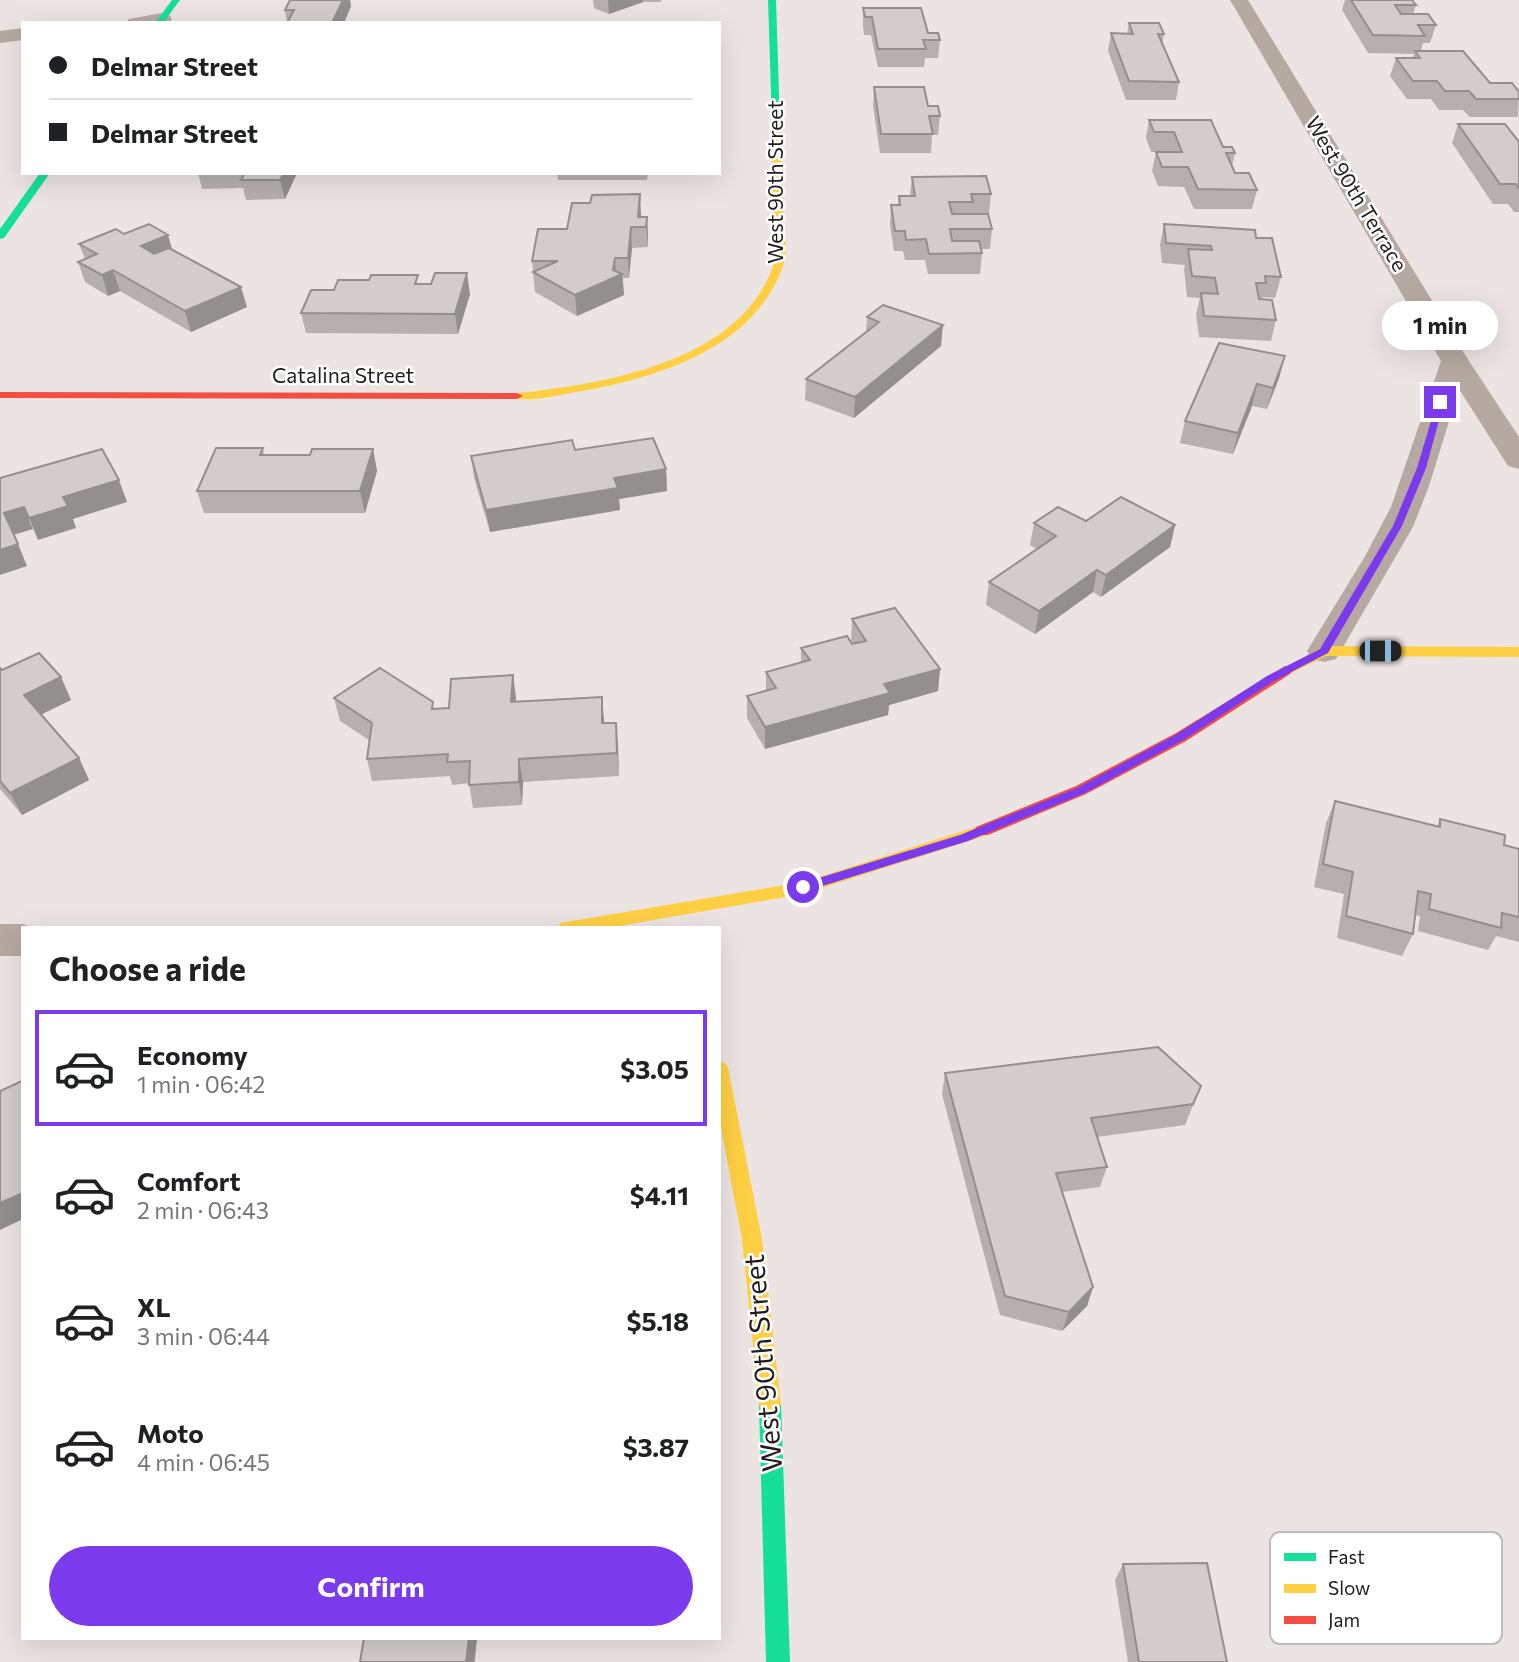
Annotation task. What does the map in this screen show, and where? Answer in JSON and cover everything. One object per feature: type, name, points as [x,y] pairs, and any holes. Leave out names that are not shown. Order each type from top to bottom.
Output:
[{"type":"street","points":[[161,21],[176,0]]},
{"type":"street","name":"West 90th Street","points":[[680,359],[733,330],[759,305],[775,280],[779,261],[772,0]]},
{"type":"street","name":"West 90th Terrace","points":[[1239,0],[1455,361],[1519,460]]},
{"type":"street","points":[[0,37],[21,34]]},
{"type":"street","points":[[0,236],[44,175]]},
{"type":"street","name":"Catalina Street","points":[[0,396],[519,396],[570,391],[617,380],[680,359]]},
{"type":"street","points":[[1324,651],[1397,526],[1421,468],[1455,361]]},
{"type":"street","points":[[590,926],[687,918],[803,887],[964,838],[1081,790],[1181,737],[1270,678],[1324,651],[1519,652]]},
{"type":"street","points":[[0,940],[21,940]]},
{"type":"street","name":"West 90th Street","points":[[721,1077],[741,1167],[765,1342],[775,1491],[778,1662]]},
{"type":"building","points":[[290,0],[343,0],[333,21],[288,21],[294,10],[285,10]]},
{"type":"building","points":[[1351,0],[1412,0],[1416,5],[1395,5],[1401,14],[1428,14],[1436,25],[1418,25],[1425,36],[1373,35]]},
{"type":"building","points":[[863,8],[921,8],[928,33],[938,33],[940,40],[923,40],[926,49],[878,49],[872,17],[865,17]]},
{"type":"building","points":[[1129,23],[1159,23],[1164,34],[1158,34],[1179,82],[1129,81],[1111,33],[1133,34]]},
{"type":"building","points":[[1415,51],[1463,51],[1490,83],[1512,83],[1519,92],[1519,99],[1476,99],[1469,91],[1445,91],[1437,81],[1413,81],[1396,58],[1420,58]]},
{"type":"building","points":[[874,87],[924,87],[928,106],[938,106],[940,116],[929,116],[933,134],[881,134]]},
{"type":"building","points":[[1149,120],[1211,120],[1223,147],[1232,147],[1235,153],[1226,153],[1235,173],[1249,173],[1257,190],[1198,189],[1188,167],[1162,167],[1156,152],[1182,152],[1174,132],[1154,132]]},
{"type":"building","points":[[1458,124],[1505,124],[1519,142],[1519,189],[1516,184],[1500,184]]},
{"type":"building","points":[[244,175],[283,175],[280,180],[241,180]]},
{"type":"building","points":[[986,176],[991,194],[971,194],[973,202],[949,202],[952,214],[988,214],[992,229],[950,229],[952,241],[979,241],[982,253],[929,254],[926,239],[906,240],[905,231],[895,231],[891,205],[900,205],[899,196],[915,196],[912,177]]},
{"type":"building","points":[[640,194],[638,217],[647,217],[646,227],[631,227],[628,258],[615,258],[613,270],[622,274],[575,295],[533,272],[558,261],[532,261],[538,229],[567,229],[572,203],[590,203],[592,195]]},
{"type":"building","points":[[149,224],[168,235],[141,246],[154,254],[169,248],[241,287],[185,311],[113,270],[102,275],[78,262],[97,254],[79,244],[116,229],[124,234]]},
{"type":"building","points":[[1164,224],[1255,230],[1256,238],[1272,238],[1281,277],[1265,276],[1266,283],[1256,283],[1259,299],[1272,300],[1276,320],[1204,316],[1201,293],[1218,294],[1215,278],[1192,276],[1188,249],[1212,250],[1211,246],[1166,243]]},
{"type":"building","points":[[435,273],[467,273],[455,314],[301,313],[311,290],[334,290],[338,280],[369,280],[371,275],[418,275],[415,284],[431,284]]},
{"type":"building","points":[[883,305],[943,325],[855,397],[806,379],[879,322],[867,317]]},
{"type":"building","points":[[1219,343],[1285,356],[1273,388],[1257,384],[1238,433],[1185,421]]},
{"type":"building","points":[[653,438],[666,469],[614,478],[618,488],[486,510],[471,456],[572,440],[575,450]]},
{"type":"building","points":[[216,448],[263,448],[260,455],[310,455],[312,449],[373,449],[360,491],[197,491]]},
{"type":"building","points":[[102,449],[119,480],[63,497],[68,506],[29,518],[24,507],[4,513],[18,544],[0,550],[0,478]]},
{"type":"building","points":[[1121,497],[1175,525],[1106,575],[1097,570],[1039,611],[989,582],[1056,536],[1034,523],[1058,507],[1086,521]]},
{"type":"building","points":[[895,608],[940,669],[884,684],[890,693],[765,727],[747,696],[776,688],[766,672],[810,660],[801,648],[847,636],[852,644],[866,641],[852,619]]},
{"type":"building","points":[[39,653],[61,677],[24,695],[79,758],[10,793],[0,781],[0,668],[2,670]]},
{"type":"building","points":[[380,668],[433,702],[432,709],[449,708],[451,679],[513,675],[511,702],[602,697],[602,723],[616,723],[617,753],[519,759],[519,782],[469,785],[470,761],[447,762],[448,754],[367,759],[372,723],[334,698]]},
{"type":"building","points":[[1335,801],[1440,827],[1440,819],[1505,835],[1504,845],[1519,849],[1519,917],[1502,913],[1501,928],[1429,909],[1431,894],[1418,891],[1413,934],[1346,916],[1353,872],[1323,864]]},
{"type":"building","points":[[1158,1047],[1201,1086],[1193,1104],[1091,1118],[1107,1167],[1056,1173],[1093,1287],[1069,1312],[1005,1296],[945,1073]]},
{"type":"building","points":[[21,1081],[21,1194],[0,1203],[0,1091]]},
{"type":"building","points":[[1207,1563],[1227,1662],[1139,1662],[1123,1564]]},
{"type":"building","points":[[364,1640],[469,1640],[466,1662],[360,1662]]},
{"type":"traffic: fast","points":[[160,21],[176,0]]},
{"type":"traffic: fast","points":[[772,0],[776,124]]},
{"type":"traffic: fast","points":[[0,236],[44,175]]},
{"type":"traffic: fast","points":[[770,1404],[778,1662]]},
{"type":"traffic: slow","points":[[517,396],[552,393],[631,377],[670,364],[707,347],[738,324],[763,297],[780,259],[776,124]]},
{"type":"traffic: slow","points":[[1285,671],[1324,651],[1519,652]]},
{"type":"traffic: slow","points":[[578,926],[803,888],[982,831]]},
{"type":"traffic: slow","points":[[721,1078],[752,1239],[770,1404]]},
{"type":"traffic: jam","points":[[0,395],[517,396]]},
{"type":"traffic: jam","points":[[982,831],[1081,790],[1181,737],[1285,671]]},
{"type":"route","points":[[803,887],[964,838],[1081,790],[1181,737],[1270,678],[1324,651],[1397,526],[1421,468],[1440,402]]}]
